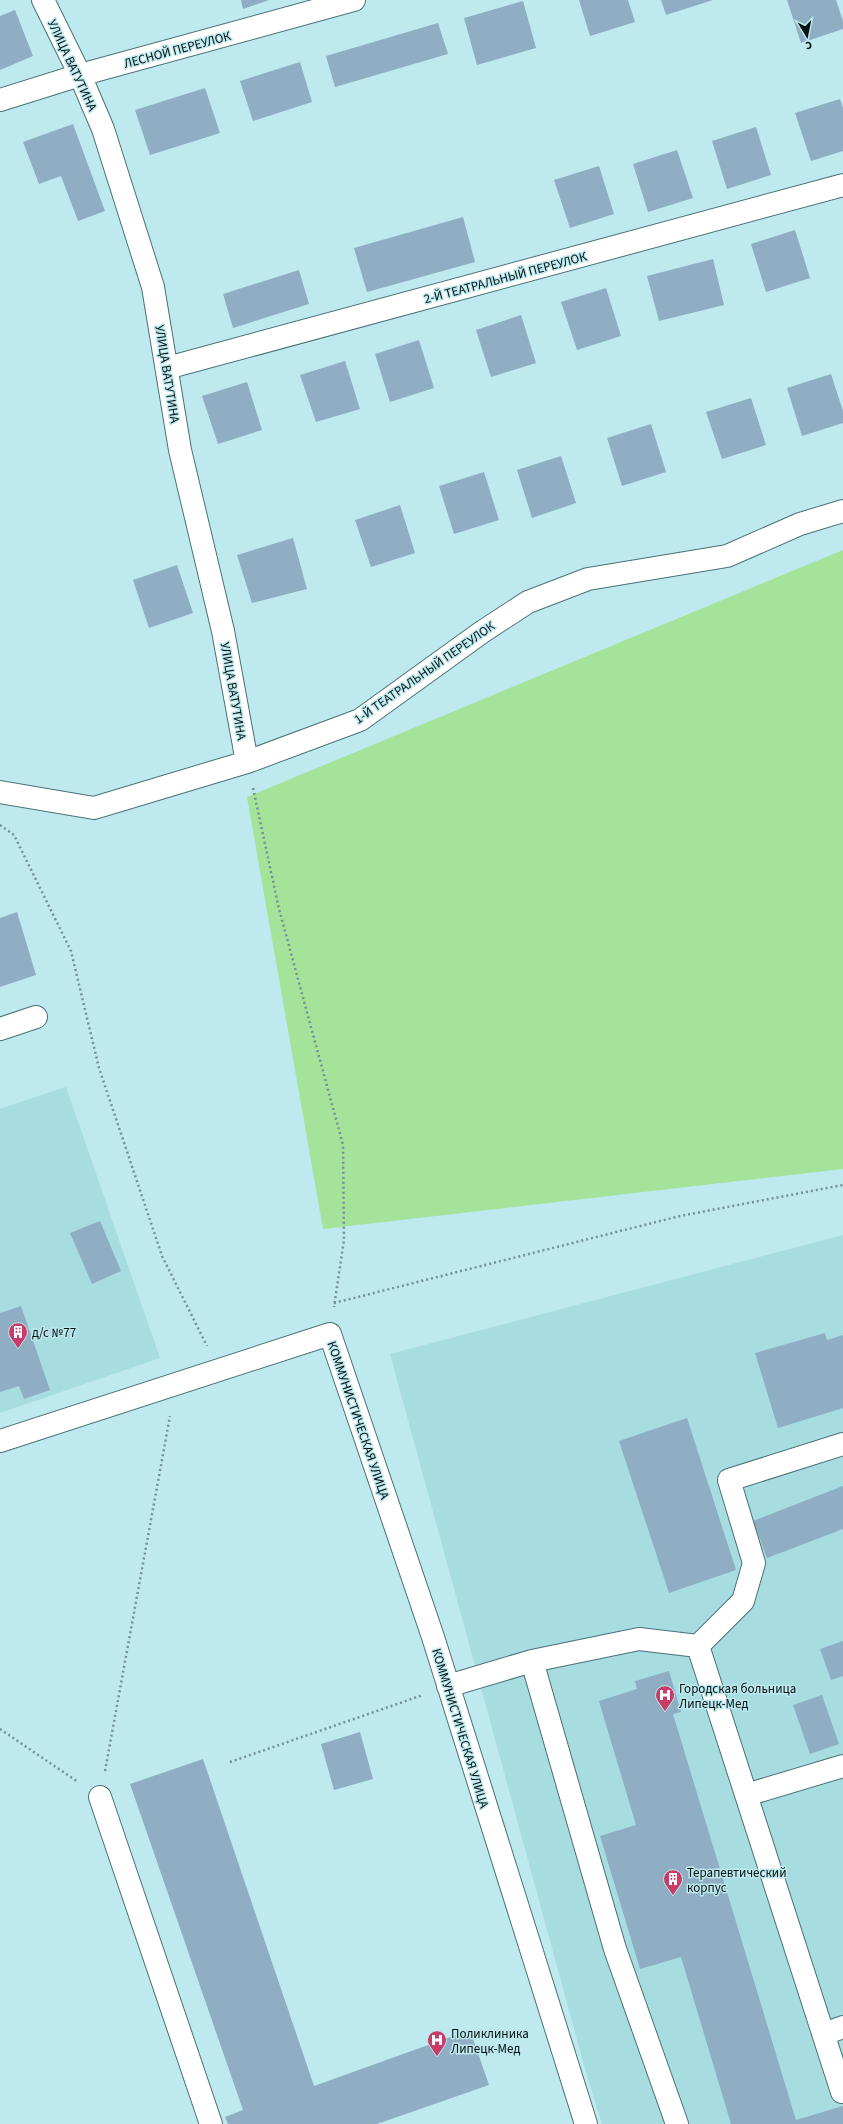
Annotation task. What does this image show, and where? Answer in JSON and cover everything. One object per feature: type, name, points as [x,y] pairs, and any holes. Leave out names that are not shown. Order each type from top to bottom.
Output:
[{"type":"street","name":"УЛИЦА ВАТУТИНА","points":[[42,0],[80,75],[103,129],[153,287],[180,450],[223,631],[247,762]]},
{"type":"street","name":"ЛЕСНОЙ ПЕРЕУЛОК","points":[[0,100],[80,75],[354,0]]},
{"type":"street","name":"2-Й ТЕАТРАЛЬНЫЙ ПЕРЕУЛОК","points":[[167,368],[843,185]]},
{"type":"street","name":"1-Й ТЕАТРАЛЬНЫЙ ПЕРЕУЛОК","points":[[0,792],[94,808],[247,762],[360,720],[482,632],[528,602],[588,579],[727,556],[800,524],[843,511]]},
{"type":"street","points":[[0,1029],[36,1017]]},
{"type":"street","points":[[0,1441],[330,1334]]},
{"type":"street","name":"КОММУНИСТИЧЕСКАЯ УЛИЦА","points":[[330,1334],[448,1686],[586,2124]]},
{"type":"street","points":[[698,1646],[743,1602],[754,1563],[728,1480],[843,1444]]},
{"type":"street","points":[[448,1686],[532,1661],[638,1639],[698,1646]]},
{"type":"street","points":[[698,1646],[746,1795],[833,2031],[842,2092]]},
{"type":"street","points":[[532,1661],[615,1949],[677,2124]]},
{"type":"street","points":[[746,1795],[843,1766]]},
{"type":"street","points":[[100,1797],[211,2124]]},
{"type":"path","points":[[247,762],[279,909],[343,1145],[344,1240],[330,1334]]},
{"type":"path","points":[[0,825],[14,835],[71,952],[99,1068],[162,1256],[219,1370]]},
{"type":"path","points":[[334,1303],[680,1216],[843,1185]]},
{"type":"path","points":[[0,1729],[100,1797],[176,1384]]},
{"type":"path","points":[[230,1762],[448,1686]]},
{"type":"shaded area","points":[[66,1087],[160,1358],[0,1413],[0,1109]]},
{"type":"shaded area","name":"Городская больница Липецк-Мед","points":[[843,1235],[843,2124],[602,2124],[585,2069],[390,1354]]},
{"type":"green space","points":[[843,550],[843,1169],[323,1229],[247,797]]},
{"type":"building","points":[[241,0],[269,0],[243,9]]},
{"type":"building","points":[[579,0],[628,0],[635,22],[590,36]]},
{"type":"building","points":[[661,0],[713,0],[666,15]]},
{"type":"building","points":[[787,0],[836,0],[843,21],[843,29],[801,43]]},
{"type":"building","points":[[523,1],[536,48],[477,65],[464,18]]},
{"type":"building","points":[[15,10],[33,56],[0,70],[0,16]]},
{"type":"building","points":[[438,23],[448,54],[335,87],[326,56]]},
{"type":"building","points":[[300,62],[312,102],[253,121],[240,81]]},
{"type":"building","points":[[205,88],[220,133],[150,155],[135,110]]},
{"type":"building","points":[[840,99],[843,108],[843,151],[811,161],[795,113]]},
{"type":"building","points":[[73,124],[105,211],[78,221],[61,176],[39,184],[23,142]]},
{"type":"building","points":[[756,127],[771,175],[727,189],[712,141]]},
{"type":"building","points":[[677,150],[693,198],[648,212],[633,164]]},
{"type":"building","points":[[599,166],[614,214],[570,228],[554,180]]},
{"type":"building","points":[[463,217],[475,262],[367,292],[354,248]]},
{"type":"building","points":[[795,230],[810,278],[766,292],[751,244]]},
{"type":"building","points":[[713,259],[724,305],[659,321],[647,276]]},
{"type":"building","points":[[299,270],[309,304],[233,328],[223,294]]},
{"type":"building","points":[[606,288],[621,336],[577,350],[561,302]]},
{"type":"building","points":[[521,315],[536,363],[491,377],[476,330]]},
{"type":"building","points":[[419,340],[434,388],[390,402],[375,354]]},
{"type":"building","points":[[345,361],[360,409],[316,422],[300,375]]},
{"type":"building","points":[[831,374],[843,411],[843,423],[802,436],[787,388]]},
{"type":"building","points":[[247,382],[262,430],[218,444],[202,396]]},
{"type":"building","points":[[751,398],[766,445],[722,459],[706,412]]},
{"type":"building","points":[[651,424],[666,472],[622,486],[607,438]]},
{"type":"building","points":[[561,456],[576,503],[532,518],[517,470]]},
{"type":"building","points":[[484,472],[499,520],[454,534],[439,486]]},
{"type":"building","points":[[400,505],[415,553],[371,567],[355,520]]},
{"type":"building","points":[[293,538],[307,589],[252,603],[237,555]]},
{"type":"building","points":[[177,565],[193,613],[149,628],[133,580]]},
{"type":"building","points":[[17,912],[36,975],[0,987],[0,918]]},
{"type":"building","points":[[100,1221],[121,1271],[92,1284],[70,1233]]},
{"type":"building","name":"д/с №77","points":[[21,1306],[50,1390],[24,1399],[19,1386],[0,1392],[0,1313]]},
{"type":"building","points":[[825,1333],[827,1340],[843,1335],[843,1408],[778,1428],[755,1353]]},
{"type":"building","points":[[687,1418],[736,1570],[669,1593],[619,1441]]},
{"type":"building","points":[[843,1486],[843,1529],[767,1558],[753,1521]]},
{"type":"building","points":[[843,1641],[843,1676],[831,1680],[820,1649]]},
{"type":"building","name":"Терапевтический корпус","points":[[669,1671],[681,1712],[673,1714],[796,2120],[843,2106],[843,2124],[731,2124],[681,1957],[640,1969],[600,1836],[636,1825],[599,1701],[637,1689],[635,1681]]},
{"type":"building","points":[[822,1695],[839,1744],[810,1754],[793,1705]]},
{"type":"building","points":[[360,1732],[373,1779],[334,1790],[321,1744]]},
{"type":"building","points":[[203,1759],[314,2086],[470,2030],[489,2085],[377,2124],[228,2124],[225,2117],[243,2110],[130,1784]]},
{"type":"place","name":"д/с №77","points":[[18,1349]]},
{"type":"place","name":"Городская больница Липецк-Мед","points":[[665,1712]]},
{"type":"place","name":"Терапевтический корпус","points":[[673,1896]]},
{"type":"place","name":"Поликлиника Липецк-Мед","points":[[437,2057]]}]
